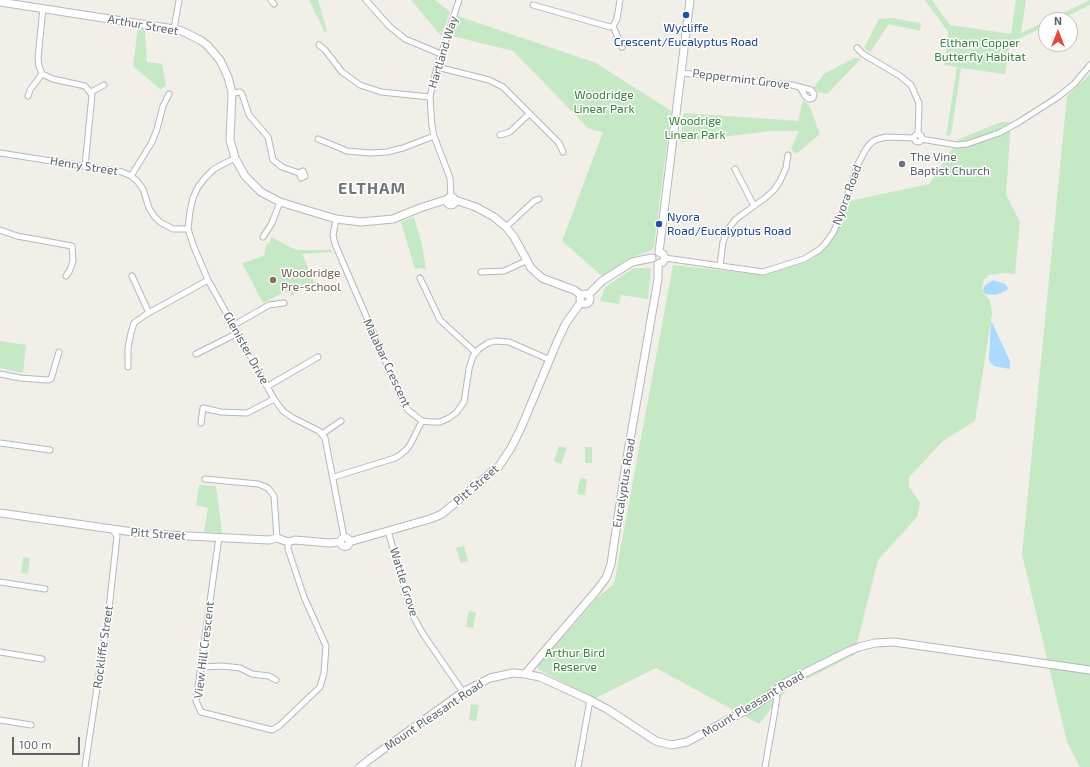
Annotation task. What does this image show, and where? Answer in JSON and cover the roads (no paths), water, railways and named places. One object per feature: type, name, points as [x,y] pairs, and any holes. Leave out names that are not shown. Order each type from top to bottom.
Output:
[{"type":"street","points":[[174,29],[179,0]]},
{"type":"street","points":[[366,0],[388,26],[405,39],[441,54]]},
{"type":"street","name":"Hartland Way","points":[[452,200],[450,178],[434,136],[430,116],[430,97],[437,67],[459,0]]},
{"type":"street","points":[[613,26],[617,19],[620,0]]},
{"type":"street","points":[[659,252],[690,0]]},
{"type":"street","name":"Arthur Street","points":[[0,2],[174,29],[182,31],[200,40],[214,52],[224,69],[232,93],[230,140],[235,158],[253,185],[270,198],[336,219],[361,222],[380,221],[393,218],[430,205],[452,200],[469,204],[487,213],[506,227],[517,242],[531,268],[542,278],[574,290],[583,298]]},
{"type":"street","points":[[533,5],[606,27],[613,26]]},
{"type":"street","points":[[43,8],[38,58],[42,74],[53,79],[82,85],[88,88],[91,92],[92,104],[85,166]]},
{"type":"street","points":[[613,26],[622,47]]},
{"type":"street","points":[[319,45],[325,50],[342,72],[360,85],[381,92],[430,97]]},
{"type":"street","points":[[857,48],[863,54],[900,76],[911,85],[919,103],[918,137]]},
{"type":"street","name":"Nyora Road","points":[[665,258],[763,272],[796,262],[811,255],[825,244],[835,228],[858,164],[866,149],[875,140],[886,137],[918,137],[957,145],[967,144],[999,133],[1058,97],[1074,84],[1090,66]]},
{"type":"street","points":[[437,67],[497,83],[503,87],[559,143],[563,152]]},
{"type":"street","name":"Peppermint Grove","points":[[682,72],[800,87]]},
{"type":"street","points":[[28,96],[30,90],[42,74]]},
{"type":"street","points":[[91,92],[104,84]]},
{"type":"street","points":[[232,93],[240,92],[242,94],[249,115],[268,137],[273,160],[282,167],[299,173]]},
{"type":"street","points":[[131,176],[152,142],[163,106],[169,94]]},
{"type":"street","points":[[500,135],[510,132],[529,114]]},
{"type":"street","points":[[318,139],[347,151],[370,153],[387,152],[403,148],[434,136]]},
{"type":"street","name":"Henry Street","points":[[0,153],[122,172],[131,176],[137,181],[143,189],[149,208],[160,222],[173,229],[188,229]]},
{"type":"street","points":[[720,266],[723,242],[728,229],[736,219],[765,198],[780,181],[786,168],[788,155]]},
{"type":"street","name":"Glenister Drive","points":[[235,158],[214,169],[198,187],[193,198],[188,229],[208,280],[274,399],[283,411],[322,434]]},
{"type":"street","points":[[735,169],[754,206]]},
{"type":"street","points":[[506,227],[534,201],[539,199]]},
{"type":"street","points":[[263,237],[272,223],[280,202]]},
{"type":"street","name":"Malabar Crescent","points":[[336,219],[333,235],[335,244],[404,404],[408,410],[422,421]]},
{"type":"street","points":[[0,230],[17,236],[72,246],[72,261],[70,270],[66,276]]},
{"type":"street","points":[[659,252],[663,254],[665,258],[663,262],[658,264],[654,262],[652,258],[655,253],[659,252]]},
{"type":"street","name":"Pitt Street","points":[[0,513],[147,534],[269,540],[277,538],[288,542],[295,540],[329,543],[388,531],[430,519],[442,514],[499,466],[505,459],[515,442],[566,323],[583,298],[602,281],[632,262],[652,258]]},
{"type":"street","points":[[481,272],[504,271],[526,260]]},
{"type":"street","name":"Eucalyptus Road","points":[[525,674],[597,590],[606,578],[611,564],[627,457],[658,279],[658,264]]},
{"type":"street","points":[[132,276],[149,313]]},
{"type":"street","points":[[420,278],[440,320],[475,352]]},
{"type":"street","points":[[128,367],[128,348],[134,323],[208,280]]},
{"type":"street","points":[[234,325],[269,305],[284,303]]},
{"type":"street","points":[[196,354],[238,333]]},
{"type":"street","points":[[334,477],[395,458],[410,445],[422,421],[440,422],[449,418],[461,407],[465,397],[470,364],[475,352],[488,343],[502,341],[509,342],[550,360]]},
{"type":"street","points":[[0,374],[20,378],[51,379],[59,352]]},
{"type":"street","points":[[268,386],[318,357]]},
{"type":"street","points":[[201,423],[203,408],[221,412],[247,413],[274,399]]},
{"type":"street","points":[[341,421],[322,434],[327,443],[345,540]]},
{"type":"street","points":[[0,443],[50,450]]},
{"type":"street","points":[[205,479],[258,484],[268,488],[274,496],[277,538]]},
{"type":"street","name":"Rockliffe Street","points":[[86,767],[109,608],[117,536],[112,529]]},
{"type":"street","name":"Wattle Grove","points":[[388,531],[413,616],[423,634],[463,692]]},
{"type":"street","name":"View Hill Crescent","points":[[219,537],[196,701],[200,712],[272,730],[279,726],[320,687],[324,672],[326,646],[304,597],[288,549],[288,542]]},
{"type":"street","points":[[0,582],[45,589]]},
{"type":"street","name":"Mount Pleasant Road","points":[[360,767],[463,692],[490,678],[513,673],[540,677],[607,709],[656,742],[671,745],[687,742],[753,707],[787,682],[867,644],[894,642],[1090,670]]},
{"type":"street","points":[[0,652],[42,659]]},
{"type":"street","points":[[201,667],[222,666],[240,668],[252,674],[269,676],[276,680]]},
{"type":"street","points":[[765,767],[775,710],[776,696],[773,691]]},
{"type":"street","points":[[578,767],[590,700]]},
{"type":"street","points":[[0,720],[30,725]]},
{"type":"water","points":[[993,280],[1005,284],[1008,288],[1007,290],[996,295],[985,294],[983,291],[985,285]]},
{"type":"water","points":[[991,322],[1010,361],[1010,369],[994,366],[989,361]]},
{"type":"place","name":"Wycliffe Crescent/Eucalyptus Road","points":[[686,15]]},
{"type":"place","name":"The Vine Baptist Church","points":[[902,164]]},
{"type":"place","name":"Nyora Road/Eucalyptus Road","points":[[659,224]]},
{"type":"place","name":"Woodridge Pre-school","points":[[273,280]]},
{"type":"district","name":"ELTHAM","points":[[372,189]]},
{"type":"park label","name":"Eltham Copper Butterfly Habitat","points":[[980,50]]},
{"type":"park label","name":"Woodridge Linear Park","points":[[604,102]]},
{"type":"park label","name":"Woodrige Linear Park","points":[[695,128]]},
{"type":"park label","name":"Arthur Bird Reserve","points":[[575,660]]}]
